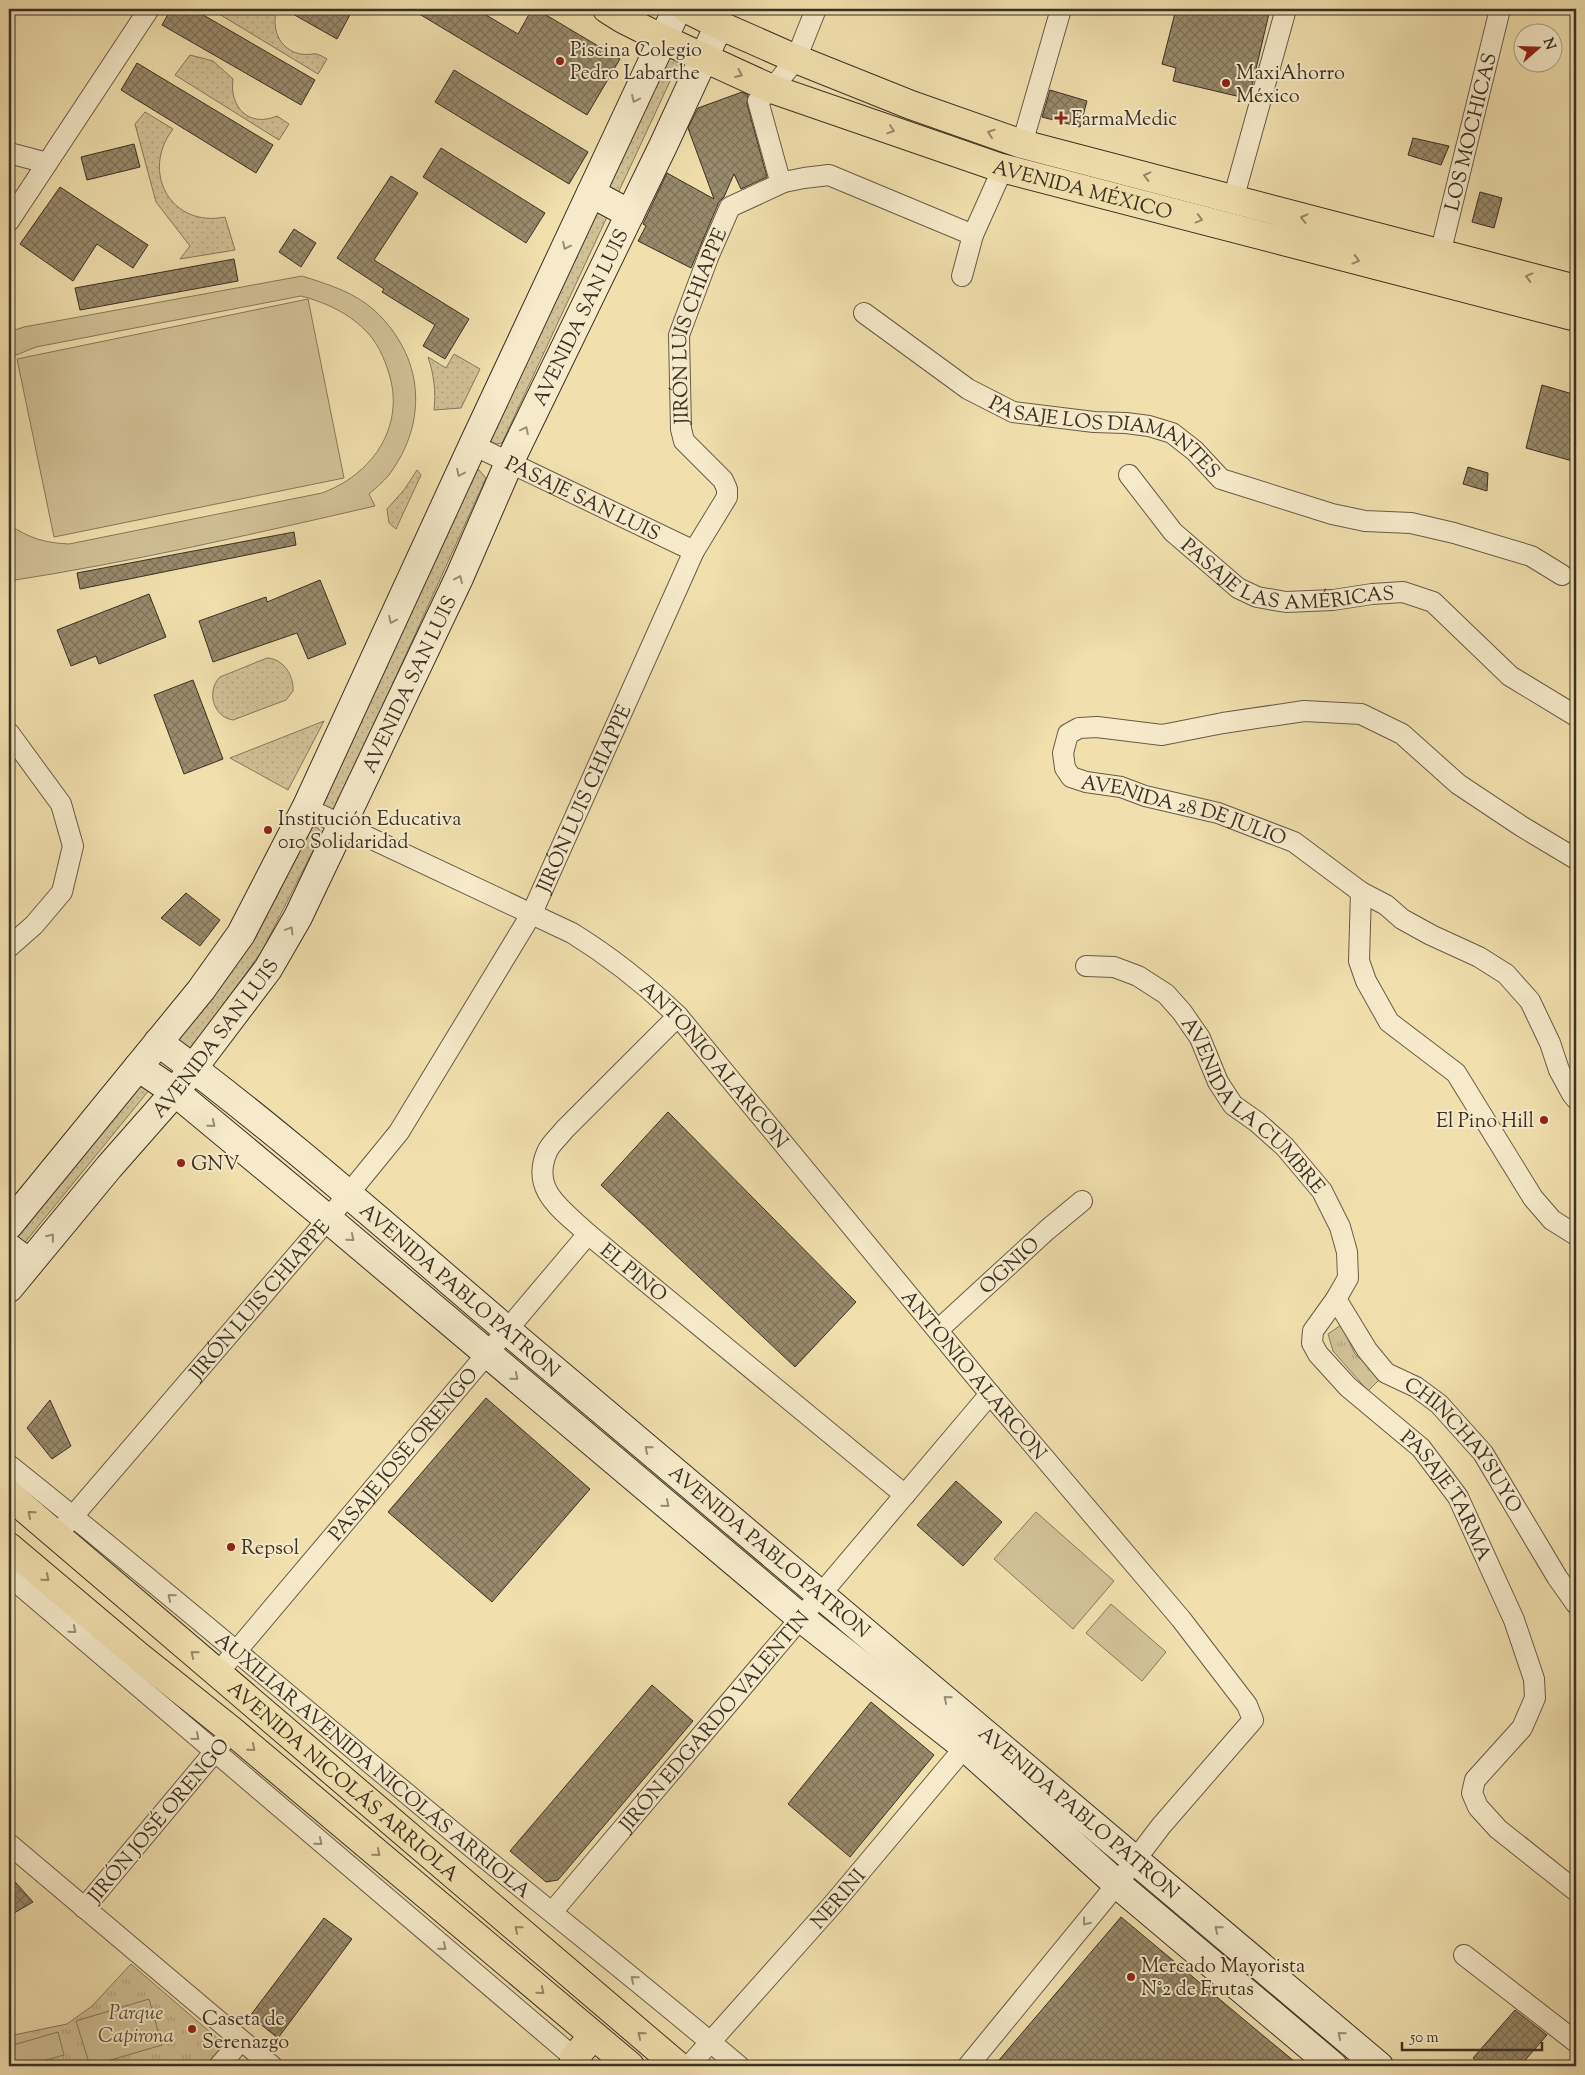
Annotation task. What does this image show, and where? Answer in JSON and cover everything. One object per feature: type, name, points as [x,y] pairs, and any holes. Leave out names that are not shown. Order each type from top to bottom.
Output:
[{"type":"main road","name":"AVENIDA MÉXICO","points":[[607,9],[703,59],[772,89],[1002,168],[1576,317]]},
{"type":"main road","name":"AVENIDA MÉXICO","points":[[687,9],[796,59],[911,105],[1022,144],[1576,289]]},
{"type":"main road","name":"AVENIDA NICOLÁS ARRIOLA","points":[[9,1495],[65,1526],[217,1674],[678,2066]]},
{"type":"main road","name":"AVENIDA NICOLÁS ARRIOLA","points":[[9,1547],[124,1659],[232,1731],[630,2066]]},
{"type":"main road","points":[[579,2062],[593,2036]]},
{"type":"street","points":[[9,220],[148,9]]},
{"type":"street","name":"AVENIDA SAN LUIS","points":[[9,1225],[201,990],[241,934],[306,808],[473,445],[678,9]]},
{"type":"street","points":[[784,182],[779,177],[758,101],[772,89],[796,59],[816,9]]},
{"type":"street","points":[[1022,144],[1061,9]]},
{"type":"street","points":[[1233,200],[1286,9]]},
{"type":"street","name":"LOS MOCHICAS","points":[[1440,254],[1500,9]]},
{"type":"street","name":"AVENIDA SAN LUIS","points":[[9,1288],[19,1256],[109,1167],[175,1092],[268,969],[298,917],[343,825],[424,648],[459,578],[509,462],[630,214],[719,25]]},
{"type":"street","points":[[9,153],[47,163]]},
{"type":"street","points":[[962,276],[973,235],[1002,168]]},
{"type":"street","name":"JIRÓN LUIS CHIAPPE","points":[[65,1526],[328,1219],[399,1132],[532,913],[694,551],[727,497],[727,489],[723,480],[684,442],[679,334],[709,255],[730,207],[784,182],[829,175],[973,235]]},
{"type":"street","points":[[591,193],[630,214]]},
{"type":"street","name":"PASAJE LOS DIAMANTES","points":[[864,313],[968,389],[1014,412],[1094,422],[1133,424],[1172,433],[1196,451],[1221,479],[1332,514],[1365,521],[1411,523],[1454,533],[1531,556],[1562,575]]},
{"type":"street","name":"PASAJE SAN LUIS","points":[[473,445],[694,551]]},
{"type":"street","name":"PASAJE LAS AMÉRICAS","points":[[1129,475],[1173,532],[1238,588],[1257,596],[1286,602],[1333,600],[1372,594],[1403,592],[1434,602],[1510,676],[1576,716]]},
{"type":"street","name":"AVENIDA 28 DE JULIO","points":[[1574,861],[1458,784],[1402,734],[1361,714],[1304,711],[1223,723],[1162,735],[1097,727],[1079,728],[1068,734],[1063,754],[1065,768],[1071,777],[1218,813],[1294,842],[1321,860],[1361,892],[1386,905],[1402,919],[1478,957],[1506,974],[1530,1001],[1550,1043],[1559,1070],[1576,1099]]},
{"type":"street","points":[[9,733],[61,804],[73,846],[62,892],[34,925],[9,947]]},
{"type":"street","name":"ANTONIO ALARCON","points":[[306,808],[572,933],[608,955],[648,986],[678,1016],[990,1394],[1181,1619],[1247,1704],[1252,1720],[1135,1859],[1117,1884],[968,2066]]},
{"type":"street","points":[[1361,892],[1359,961],[1366,981],[1389,1022],[1456,1073],[1533,1198],[1552,1220],[1576,1235]]},
{"type":"street","points":[[241,934],[276,955]]},
{"type":"street","name":"AVENIDA LA CUMBRE","points":[[1086,966],[1114,967],[1138,976],[1166,994],[1182,1012],[1200,1038],[1218,1082],[1233,1104],[1257,1122],[1284,1148],[1322,1191],[1340,1227],[1347,1252],[1348,1278],[1336,1299]]},
{"type":"street","name":"EL PINO","points":[[678,1016],[564,1130],[547,1151],[541,1177],[548,1196],[588,1234],[905,1495]]},
{"type":"street","name":"AVENIDA PABLO PATRON","points":[[158,1042],[349,1194],[507,1331],[821,1594],[971,1736],[1117,1884],[1333,2066]]},
{"type":"street","name":"AVENIDA PABLO PATRON","points":[[138,1067],[175,1092],[328,1219],[801,1618],[971,1736],[1135,1859],[1378,2066]]},
{"type":"street","name":"OGNIO","points":[[938,1330],[1047,1230],[1082,1201]]},
{"type":"street","name":"PASAJE JOSÉ ORENGO","points":[[217,1674],[588,1234]]},
{"type":"street","name":"CHINCHAYSUYO","points":[[1336,1299],[1367,1350],[1386,1373],[1416,1387],[1439,1404],[1483,1453],[1557,1577],[1576,1604]]},
{"type":"street","name":"PASAJE TARMA","points":[[1336,1299],[1313,1332],[1312,1343],[1318,1354],[1348,1388],[1421,1448],[1458,1498],[1514,1620],[1534,1679],[1535,1698],[1522,1728],[1475,1780],[1472,1793],[1478,1807],[1498,1829],[1576,1891]]},
{"type":"street","points":[[553,1408],[576,1389]]},
{"type":"street","name":"JIRÓN EDGARDO VALENTIN","points":[[552,1911],[990,1394]]},
{"type":"street","name":"AUXILIAR AVENIDA NICOLÁS ARRIOLA","points":[[9,1465],[65,1526],[237,1651],[442,1823],[552,1911],[738,2066]]},
{"type":"street","points":[[9,1576],[124,1659],[214,1753],[579,2062]]},
{"type":"street","name":"JIRÓN JOSÉ ORENGO","points":[[84,1908],[232,1731]]},
{"type":"street","name":"NERINI","points":[[689,2066],[834,1903],[971,1736]]},
{"type":"street","points":[[9,1844],[272,2066]]},
{"type":"street","points":[[1464,1955],[1576,2042]]},
{"type":"street","points":[[219,2066],[241,2041]]},
{"type":"green space","points":[[222,9],[271,9],[276,12],[275,26],[279,39],[283,44],[294,52],[316,54],[327,59],[318,74],[219,14]]},
{"type":"green space","points":[[190,55],[213,61],[233,79],[234,98],[243,112],[250,117],[267,119],[277,116],[289,124],[279,140],[175,75]]},
{"type":"green space","points":[[669,56],[677,59],[678,64],[502,443],[496,444],[489,440]]},
{"type":"green space","points":[[145,112],[173,129],[164,146],[160,162],[161,179],[166,193],[176,205],[189,214],[206,218],[225,217],[235,250],[180,259],[190,246],[156,202],[135,124]]},
{"type":"green space","points":[[302,276],[349,293],[374,310],[391,328],[403,348],[411,368],[415,390],[415,411],[411,433],[402,454],[389,475],[369,494],[375,506],[147,556],[9,581],[9,525],[38,539],[69,544],[322,493],[340,485],[369,462],[380,448],[388,432],[392,415],[393,396],[390,377],[381,352],[372,338],[358,323],[340,311],[301,296],[36,347],[9,358],[9,332],[24,327]]},
{"type":"green space","points":[[308,299],[344,478],[54,537],[17,359]]},
{"type":"green space","points":[[454,354],[480,369],[461,408],[434,410],[434,383],[428,357],[446,368]]},
{"type":"green space","points":[[474,469],[479,470],[486,478],[336,809],[330,810],[322,806]]},
{"type":"green space","points":[[417,470],[421,475],[396,529],[389,523],[387,509],[404,490]]},
{"type":"green space","points":[[267,658],[278,661],[287,669],[292,680],[293,691],[286,700],[233,720],[226,718],[216,709],[214,703],[213,689],[220,677]]},
{"type":"green space","points":[[324,721],[288,790],[230,758]]},
{"type":"green space","points":[[312,826],[318,828],[322,833],[262,951],[192,1048],[181,1052],[174,1038]]},
{"type":"green space","points":[[142,1082],[150,1089],[9,1262],[9,1243]]},
{"type":"green space","points":[[1341,1325],[1355,1354],[1382,1377],[1368,1391],[1333,1351],[1328,1334]]},
{"type":"green space","points":[[1036,1512],[1114,1581],[1073,1629],[994,1559]]},
{"type":"green space","points":[[1111,1604],[1166,1652],[1142,1681],[1086,1633]]},
{"type":"green space","name":"Parque Capirona","points":[[131,1964],[225,2045],[208,2066],[9,2066],[9,2036],[67,2024],[92,2006]]},
{"type":"green space","points":[[149,1999],[162,2045],[90,2066],[76,2021]]},
{"type":"green space","points":[[58,2032],[64,2055],[25,2066],[16,2066],[10,2046]]},
{"type":"building","points":[[171,9],[193,9],[315,80],[301,105],[162,25]]},
{"type":"building","points":[[284,9],[353,9],[337,39]]},
{"type":"building","name":"Piscina Colegio Pedro Labarthe","points":[[411,9],[476,9],[518,34],[532,9],[536,9],[620,59],[587,115]]},
{"type":"building","points":[[1176,9],[1270,9],[1249,99],[1173,81],[1176,68],[1162,64]]},
{"type":"building","points":[[137,63],[273,145],[256,173],[121,90]]},
{"type":"building","points":[[454,70],[588,152],[569,184],[435,102]]},
{"type":"building","points":[[1050,90],[1087,101],[1080,127],[1042,117]]},
{"type":"building","points":[[742,92],[748,95],[747,104],[767,177],[741,189],[734,174],[724,197],[719,202],[691,268],[638,241],[646,226],[643,224],[667,173],[714,199],[688,128],[698,108]]},
{"type":"building","points":[[1413,138],[1449,146],[1441,165],[1408,155]]},
{"type":"building","points":[[134,144],[140,167],[87,180],[81,157]]},
{"type":"building","points":[[441,148],[545,213],[526,243],[423,177]]},
{"type":"building","points":[[391,176],[418,193],[374,260],[469,319],[445,359],[423,346],[435,325],[382,292],[384,289],[337,258]]},
{"type":"building","points":[[60,187],[148,245],[133,268],[97,244],[73,281],[20,244]]},
{"type":"building","points":[[1480,192],[1502,198],[1494,228],[1472,222]]},
{"type":"building","points":[[294,229],[316,243],[301,267],[279,252]]},
{"type":"building","points":[[234,259],[238,281],[80,310],[75,288]]},
{"type":"building","points":[[1542,385],[1576,395],[1576,462],[1526,448]]},
{"type":"building","points":[[1468,467],[1488,473],[1487,491],[1463,484]]},
{"type":"building","points":[[294,532],[296,545],[80,589],[77,573]]},
{"type":"building","points":[[320,580],[346,644],[308,659],[297,633],[213,662],[199,621],[266,597],[267,602]]},
{"type":"building","points":[[149,594],[166,637],[99,664],[96,656],[71,666],[57,630]]},
{"type":"building","points":[[193,680],[223,759],[184,774],[154,695]]},
{"type":"building","points":[[186,893],[220,920],[200,946],[161,918]]},
{"type":"building","points":[[668,1112],[856,1302],[795,1367],[601,1185]]},
{"type":"building","points":[[486,1398],[590,1489],[492,1602],[388,1512]]},
{"type":"building","points":[[50,1400],[71,1446],[52,1459],[27,1428]]},
{"type":"building","points":[[956,1481],[1002,1522],[963,1566],[917,1525]]},
{"type":"building","points":[[652,1685],[693,1721],[558,1880],[546,1882],[510,1851]]},
{"type":"building","points":[[871,1702],[934,1755],[850,1857],[788,1804]]},
{"type":"building","points":[[9,1875],[33,1902],[9,1916]]},
{"type":"building","name":"Mercado Mayorista N°2 de Frutas","points":[[1121,1917],[1266,2038],[1300,2066],[994,2066]]},
{"type":"building","points":[[324,1918],[352,1939],[278,2038],[250,2016]]},
{"type":"building","points":[[1515,2010],[1547,2035],[1520,2066],[1483,2066],[1473,2058]]},
{"type":"place","name":"Piscina Colegio Pedro Labarthe","points":[[560,61]]},
{"type":"place","name":"MaxiAhorro México","points":[[1226,83]]},
{"type":"place","name":"FarmaMedic","points":[[1061,118]]},
{"type":"place","name":"Institución Educativa 010 Solidaridad","points":[[268,830]]},
{"type":"place","name":"El Pino Hill","points":[[1544,1120]]},
{"type":"place","name":"GNV","points":[[181,1163]]},
{"type":"place","name":"Repsol","points":[[231,1547]]},
{"type":"place","name":"Mercado Mayorista N°2 de Frutas","points":[[1131,1977]]},
{"type":"place","name":"Caseta de Serenazgo","points":[[192,2029]]}]
